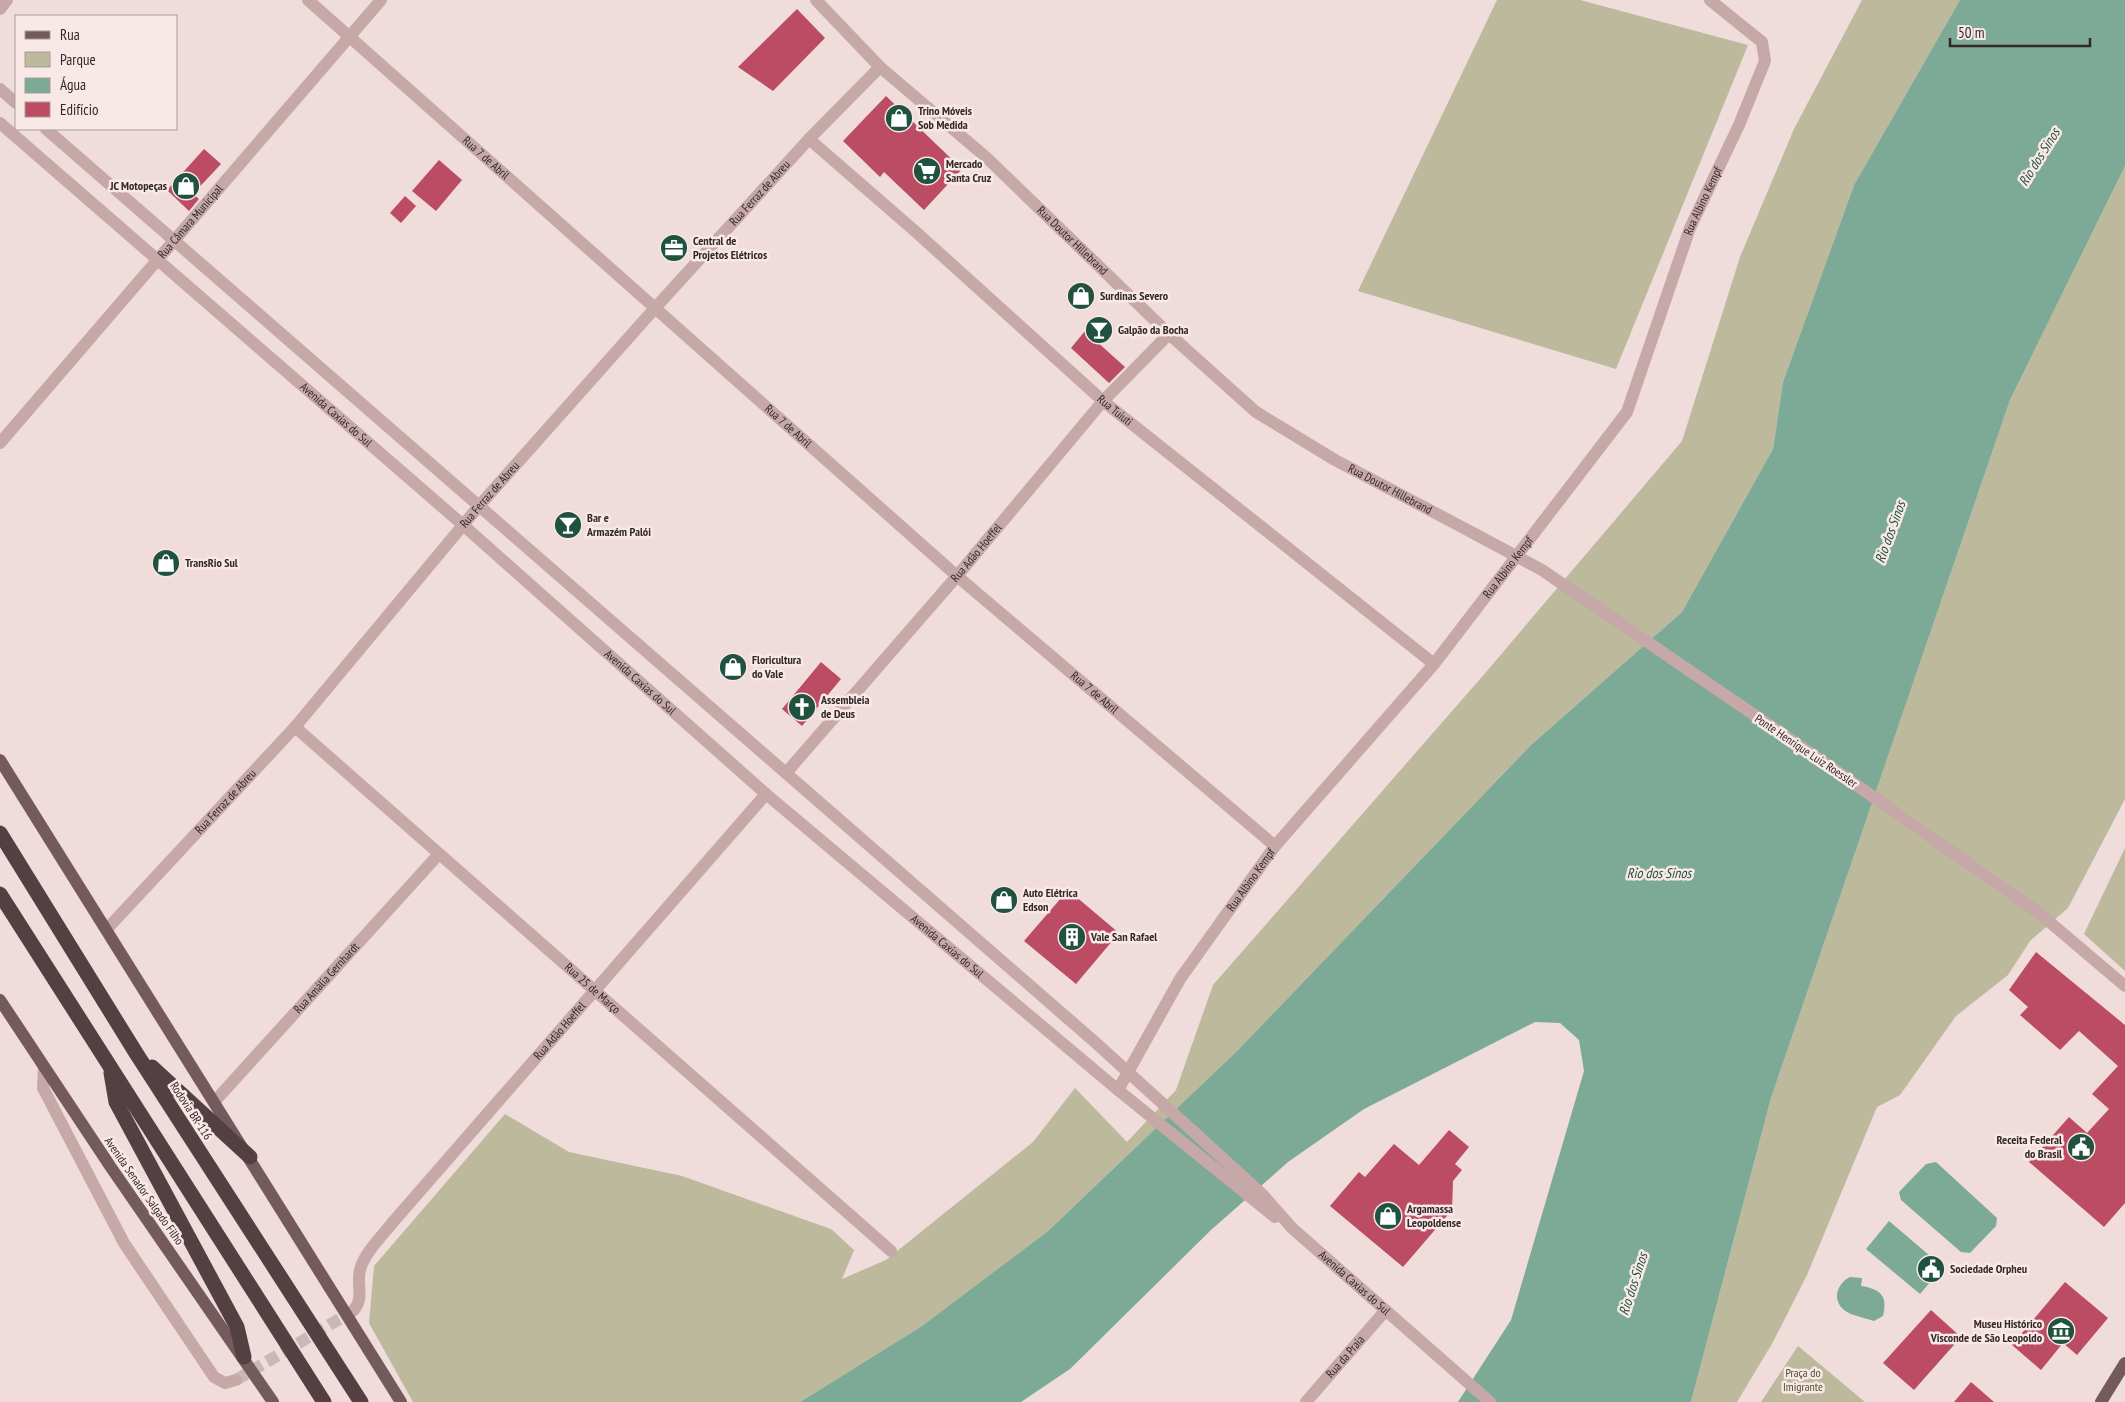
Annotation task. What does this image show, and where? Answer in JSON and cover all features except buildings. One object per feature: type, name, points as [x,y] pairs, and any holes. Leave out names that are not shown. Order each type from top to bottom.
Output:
[{"type":"highway","name":"Rodovia BR-116","points":[[0,833],[136,1053],[362,1402]]},
{"type":"highway","points":[[0,894],[324,1402]]},
{"type":"highway","points":[[136,1053],[250,1158]]},
{"type":"highway","points":[[110,1066],[116,1102],[237,1327],[244,1358]]},
{"type":"main road","points":[[0,760],[402,1402]]},
{"type":"main road","name":"Avenida Senador Salgado Filho","points":[[0,1000],[110,1166],[271,1399]]},
{"type":"main road","points":[[2100,1402],[2125,1363]]},
{"type":"street","points":[[0,8],[7,0]]},
{"type":"street","name":"Rua 7 de Abril","points":[[308,0],[957,576],[1275,846]]},
{"type":"street","name":"Rua Câmara Municipal","points":[[1,439],[381,0]]},
{"type":"street","name":"Rua Doutor Hillebrand","points":[[816,0],[880,67],[987,158],[1168,334],[1256,412],[1336,460],[1475,534]]},
{"type":"street","name":"Rua Albino Kempf","points":[[1118,1090],[1180,979],[1275,846],[1434,664],[1626,412],[1690,228],[1765,61],[1762,42],[1712,2]]},
{"type":"street","name":"Rua Ferraz de Abreu","points":[[107,929],[294,727],[479,506],[656,308],[809,139],[880,67]]},
{"type":"street","points":[[0,89],[15,102]]},
{"type":"street","name":"Avenida Caxias do Sul","points":[[0,123],[463,525],[766,794],[1118,1090],[1260,1199]]},
{"type":"street","name":"Avenida Caxias do Sul","points":[[47,130],[786,772],[1165,1107],[1260,1199],[1384,1311],[1490,1402]]},
{"type":"street","name":"Rua Tuiuti","points":[[809,139],[916,232],[1103,401],[1434,664]]},
{"type":"street","name":"Rua Adão Hoeffel","points":[[786,772],[957,576],[1103,401],[1168,334]]},
{"type":"street","name":"Ponte Henrique Luiz Roessler","points":[[1475,534],[1542,570],[1938,841],[2039,913],[2125,986]]},
{"type":"street","name":"Rua 25 de Março","points":[[294,727],[891,1251]]},
{"type":"street","name":"Rua Adão Hoeffel","points":[[354,1311],[359,1305],[361,1297],[360,1271],[364,1260],[393,1222],[766,794]]},
{"type":"street","name":"Rua Amália Gernhardt","points":[[215,1101],[439,854]]},
{"type":"street","points":[[44,1067],[43,1088],[124,1243],[214,1377],[225,1383],[236,1380]]},
{"type":"street","name":"Rua da Praia","points":[[1306,1402],[1384,1311]]},
{"type":"green space","points":[[1497,0],[1580,0],[1748,45],[1616,369],[1358,291]]},
{"type":"green space","points":[[1862,0],[1960,0],[1854,185],[1783,382],[1773,449],[1682,612],[1531,745],[1237,1051],[1048,1231],[922,1326],[800,1402],[413,1402],[369,1323],[374,1266],[505,1114],[569,1152],[682,1176],[831,1229],[854,1250],[842,1279],[886,1260],[1033,1142],[1075,1088],[1127,1142],[1176,1090],[1213,985],[1487,671],[1682,441],[1740,257],[1794,129]]},
{"type":"green space","points":[[2125,166],[2125,799],[2068,908],[2030,941],[2008,975],[1956,1016],[1900,1095],[1877,1107],[1807,1275],[1773,1342],[1737,1402],[1691,1402],[1771,1098],[2010,400]]},
{"type":"green space","points":[[2125,848],[2125,971],[2084,934]]},
{"type":"green space","name":"Praça do Imigrante","points":[[1798,1346],[1865,1402],[1761,1402]]},
{"type":"water","name":"Rio dos Sinos","points":[[1960,0],[2125,0],[2125,166],[2010,400],[1771,1098],[1691,1402],[1458,1402],[1511,1320],[1584,1071],[1579,1040],[1560,1023],[1535,1022],[1364,1109],[1288,1162],[1211,1230],[1070,1369],[1021,1402],[800,1402],[922,1326],[1048,1231],[1237,1051],[1531,745],[1682,612],[1773,449],[1783,382],[1854,185]]},
{"type":"water","points":[[1936,1162],[1997,1218],[1996,1226],[1970,1253],[1961,1252],[1901,1200],[1899,1192],[1926,1164]]},
{"type":"water","points":[[1889,1221],[1943,1267],[1920,1294],[1866,1249]]},
{"type":"water","points":[[1850,1277],[1862,1278],[1861,1286],[1874,1289],[1881,1295],[1884,1299],[1883,1316],[1874,1321],[1847,1312],[1842,1308],[1837,1298],[1837,1293],[1841,1284]]},
{"type":"tunnel","points":[[236,1380],[353,1311]]},
{"type":"place","name":"Trino Móveis Sob Medida","points":[[899,118]]},
{"type":"place","name":"Mercado Santa Cruz","points":[[927,171]]},
{"type":"place","name":"JC Motopeças","points":[[186,186]]},
{"type":"place","name":"Central de Projetos Elétricos","points":[[674,248]]},
{"type":"place","name":"Surdinas Severo","points":[[1081,296]]},
{"type":"place","name":"Galpão da Bocha","points":[[1099,330]]},
{"type":"place","name":"Bar e Armazém Palói","points":[[568,525]]},
{"type":"place","name":"TransRio Sul","points":[[166,563]]},
{"type":"place","name":"Floricultura do Vale","points":[[733,667]]},
{"type":"place","name":"Assembleia de Deus","points":[[802,707]]},
{"type":"place","name":"Auto Elétrica Edson","points":[[1004,900]]},
{"type":"place","name":"Vale San Rafael","points":[[1072,937]]},
{"type":"place","name":"Receita Federal do Brasil","points":[[2081,1147]]},
{"type":"place","name":"Argamassa Leopoldense","points":[[1388,1216]]},
{"type":"place","name":"Sociedade Orpheu","points":[[1931,1269]]},
{"type":"place","name":"Museu Histórico Visconde de São Leopoldo","points":[[2061,1331]]}]
